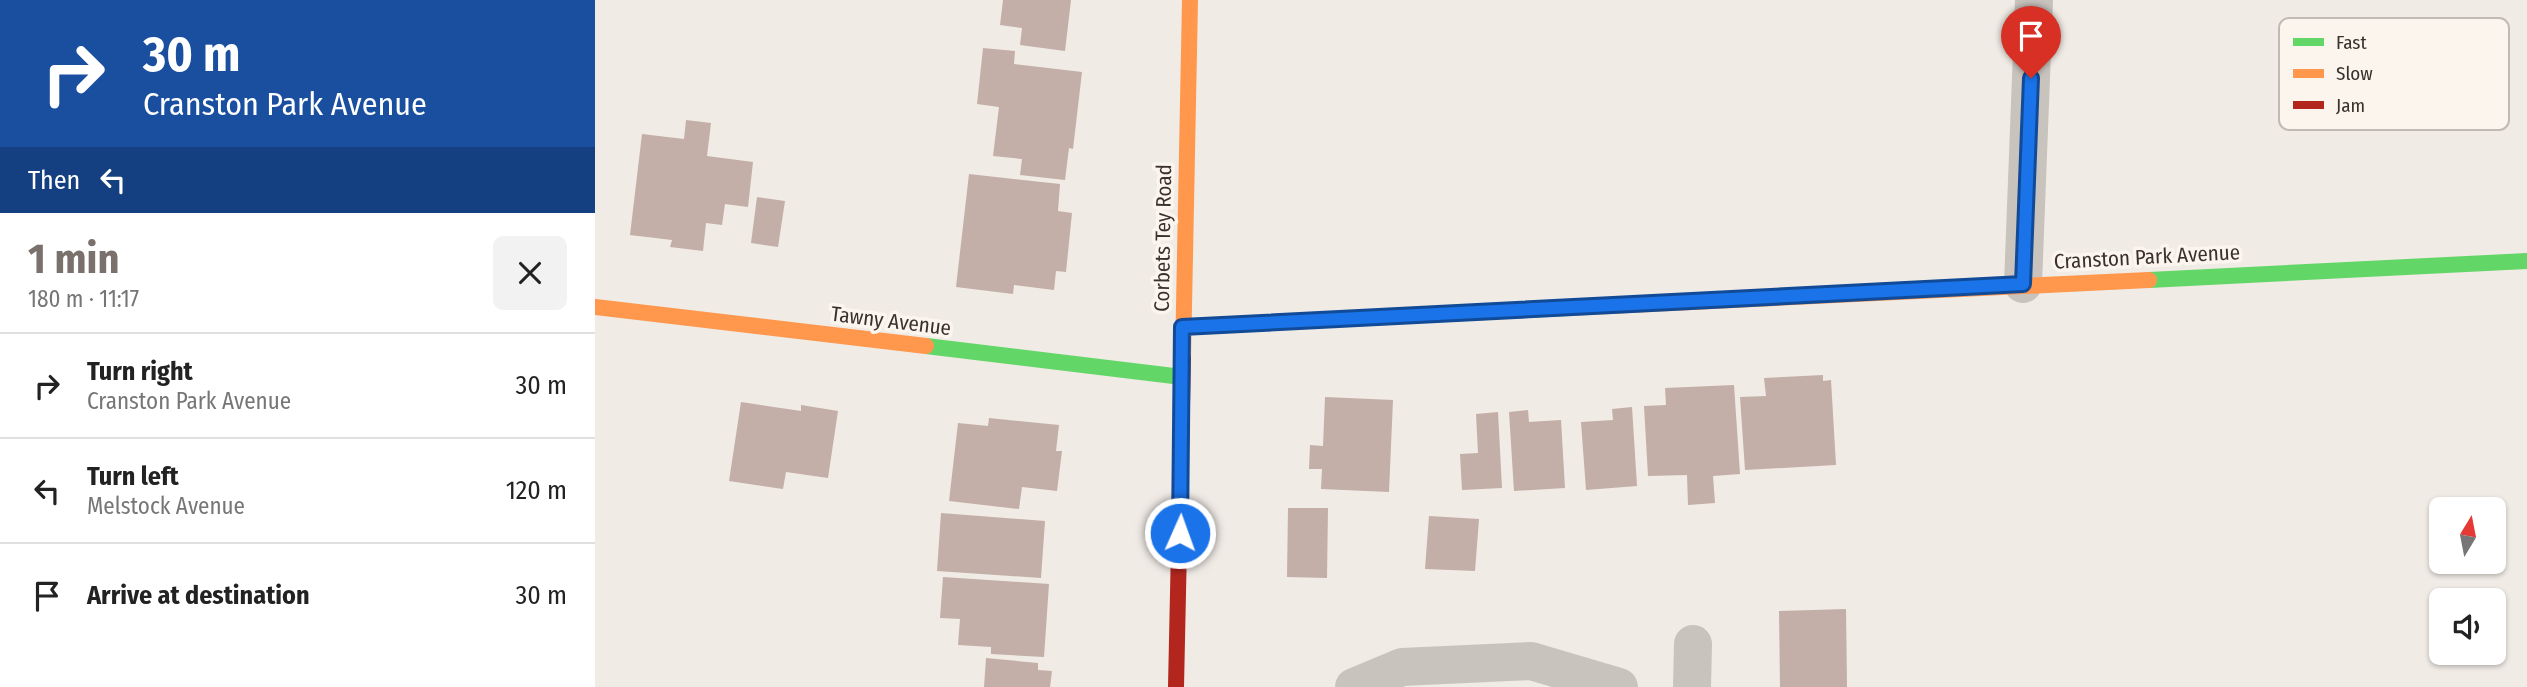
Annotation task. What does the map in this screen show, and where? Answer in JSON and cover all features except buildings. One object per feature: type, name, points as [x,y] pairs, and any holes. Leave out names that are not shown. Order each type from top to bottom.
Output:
[{"type":"street","name":"Corbets Tey Road","points":[[1176,687],[1191,0]]},
{"type":"street","points":[[2023,284],[2034,0]]},
{"type":"street","name":"Cranston Park Avenue","points":[[1182,327],[2527,261]]},
{"type":"street","name":"Tawny Avenue","points":[[595,307],[1182,377]]},
{"type":"street","points":[[1692,687],[1693,643]]},
{"type":"street","points":[[1353,687],[1402,667],[1531,661],[1619,687]]},
{"type":"traffic: fast","points":[[2149,280],[2527,261]]},
{"type":"traffic: fast","points":[[1182,327],[1567,308]]},
{"type":"traffic: fast","points":[[926,346],[1182,377]]},
{"type":"traffic: slow","points":[[1183,358],[1190,0]]},
{"type":"traffic: slow","points":[[1567,308],[2149,280]]},
{"type":"traffic: slow","points":[[595,307],[926,346]]},
{"type":"traffic: jam","points":[[1176,687],[1183,358]]},
{"type":"route","points":[[1180,533],[1182,327],[2023,284],[2031,78]]}]
